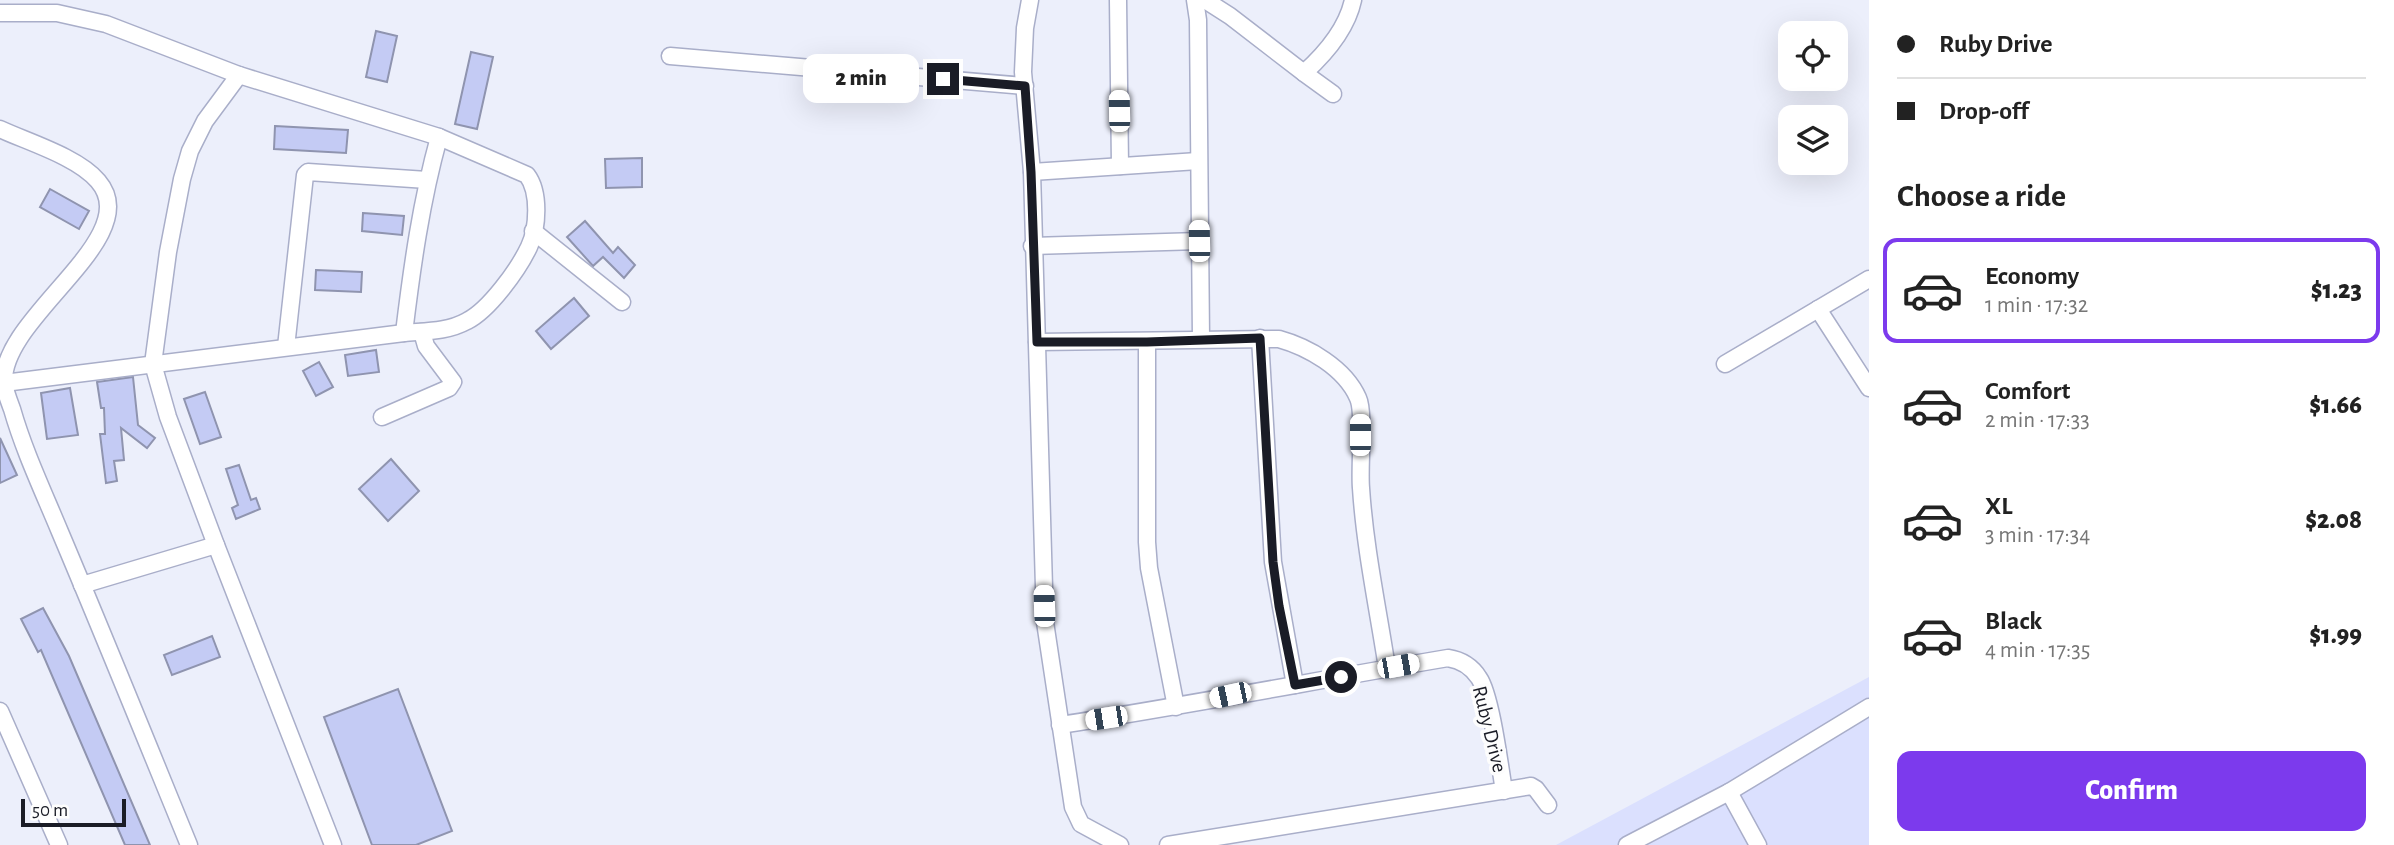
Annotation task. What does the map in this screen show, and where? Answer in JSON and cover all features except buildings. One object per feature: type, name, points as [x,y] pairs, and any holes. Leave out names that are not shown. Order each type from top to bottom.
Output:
[{"type":"street","points":[[1030,0],[1025,28],[1023,72],[1031,172],[1045,622],[1076,816],[1087,828],[1120,845]]},
{"type":"street","points":[[1118,0],[1120,166]]},
{"type":"street","points":[[1195,0],[1198,20],[1201,339]]},
{"type":"street","points":[[1205,0],[1334,94]]},
{"type":"street","points":[[1304,73],[1331,44],[1345,23],[1353,0]]},
{"type":"street","points":[[0,13],[57,13],[75,16],[127,31],[239,75],[439,137],[527,174],[532,182],[536,209],[529,247],[484,309],[469,321],[448,329],[4,383]]},
{"type":"street","points":[[670,56],[1025,86]]},
{"type":"street","points":[[239,75],[205,121],[190,151],[168,252],[153,363],[168,417],[333,845]]},
{"type":"street","points":[[0,129],[85,169],[105,192],[108,209],[104,229],[85,257],[26,325],[11,350],[4,383],[30,458],[189,845]]},
{"type":"street","points":[[404,333],[416,235],[439,137]]},
{"type":"street","points":[[1031,172],[1198,161]]},
{"type":"street","points":[[286,347],[302,182],[305,175],[308,173],[427,180]]},
{"type":"street","points":[[533,231],[622,302]]},
{"type":"street","points":[[1032,246],[1199,241]]},
{"type":"street","points":[[1725,364],[1869,279]]},
{"type":"street","points":[[1818,309],[1869,388]]},
{"type":"street","points":[[382,417],[449,388],[453,382],[426,346],[422,332]]},
{"type":"street","points":[[1260,338],[1273,562],[1295,685]]},
{"type":"street","points":[[1037,342],[1279,338],[1316,354],[1336,370],[1359,399],[1361,498],[1387,668]]},
{"type":"street","points":[[1147,342],[1149,568],[1176,707]]},
{"type":"street","points":[[82,585],[216,545]]},
{"type":"street","name":"Ruby Drive","points":[[1060,725],[1448,658],[1462,662],[1473,671],[1484,687],[1504,791]]},
{"type":"street","points":[[1627,845],[1729,792],[1869,707]]},
{"type":"street","points":[[0,711],[59,845]]},
{"type":"street","points":[[1168,845],[1531,786],[1548,805]]},
{"type":"street","points":[[1729,792],[1758,845]]},
{"type":"street","points":[[1276,828],[1279,845]]},
{"type":"shaded area","points":[[1869,677],[1869,845],[1556,845]]},
{"type":"route","points":[[943,79],[1025,86],[1037,342],[1260,338],[1273,562],[1295,685],[1341,677]]}]
